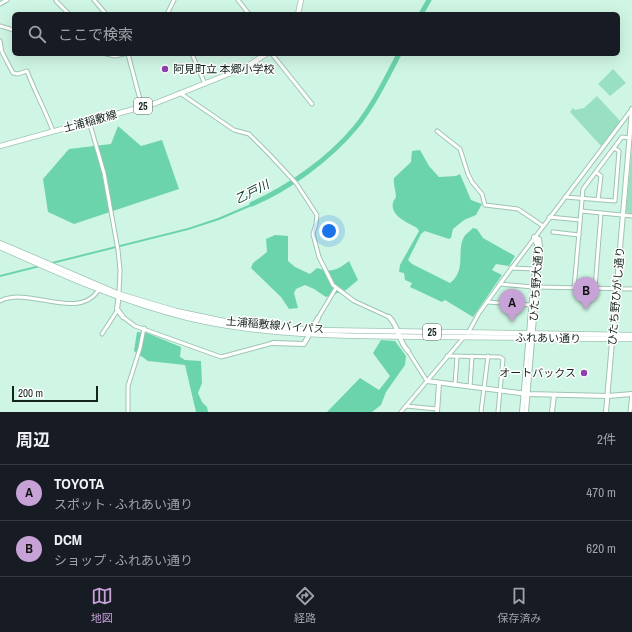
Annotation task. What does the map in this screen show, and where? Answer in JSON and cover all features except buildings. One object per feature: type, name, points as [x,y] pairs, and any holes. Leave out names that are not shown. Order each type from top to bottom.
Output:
[{"type":"main road","points":[[299,12],[302,0]]},
{"type":"main road","name":"土浦稲敷線","points":[[0,146],[156,103],[246,68],[263,56]]},
{"type":"main road","name":"土浦稲敷線バイパス","points":[[0,243],[119,296]]},
{"type":"main road","name":"土浦稲敷線バイパス","points":[[0,247],[98,291],[209,319],[243,325],[310,332],[466,335]]},
{"type":"main road","name":"ふれあい通り","points":[[613,337],[632,334]]},
{"type":"main road","name":"ふれあい通り","points":[[466,335],[531,335],[613,337],[632,339]]},
{"type":"street","points":[[0,4],[7,0]]},
{"type":"street","points":[[94,0],[104,12]]},
{"type":"street","points":[[168,12],[174,0]]},
{"type":"street","points":[[238,0],[247,12]]},
{"type":"street","points":[[56,1],[66,12]]},
{"type":"street","points":[[0,26],[12,29]]},
{"type":"street","points":[[0,41],[1,52],[13,73],[18,74],[27,71],[38,100],[45,107],[53,131]]},
{"type":"street","points":[[129,56],[142,107]]},
{"type":"street","points":[[193,56],[205,84]]},
{"type":"street","points":[[274,56],[312,104]]},
{"type":"street","points":[[180,93],[234,130],[249,134],[295,182],[317,215],[313,234],[317,250],[327,276],[336,288],[364,307],[389,317],[394,323],[401,344],[408,351],[427,381],[439,384],[526,394],[608,396],[632,394],[630,412]]},
{"type":"street","points":[[401,412],[466,335],[487,302],[549,217],[632,109]]},
{"type":"street","name":"ひたち野ひがし通り","points":[[606,412],[632,109]]},
{"type":"street","points":[[89,121],[104,173],[118,250],[120,270],[117,311],[102,334]]},
{"type":"street","points":[[437,131],[460,150],[468,174],[472,182],[482,194],[485,205],[518,209],[543,226]]},
{"type":"street","points":[[574,288],[583,189],[622,137],[630,138]]},
{"type":"street","points":[[565,197],[615,201],[619,151],[614,148]]},
{"type":"street","points":[[596,172],[601,176],[598,200]]},
{"type":"street","points":[[617,176],[627,177]]},
{"type":"street","points":[[581,212],[632,216]]},
{"type":"street","points":[[595,288],[601,213]]},
{"type":"street","points":[[549,217],[580,220]]},
{"type":"street","points":[[553,232],[579,235]]},
{"type":"street","name":"ひたち野大通り","points":[[531,335],[531,305],[535,287],[537,244],[534,238]]},
{"type":"street","name":"ひたち野大通り","points":[[526,412],[526,394],[540,241],[534,238]]},
{"type":"street","points":[[512,268],[535,269]]},
{"type":"street","points":[[500,284],[535,287],[632,289]]},
{"type":"street","points":[[117,311],[135,326],[221,357],[273,343],[302,344],[336,288]]},
{"type":"street","points":[[0,302],[15,296],[71,305],[94,296],[98,291]]},
{"type":"street","points":[[487,302],[531,305]]},
{"type":"street","points":[[128,412],[128,386],[140,348],[144,328]]},
{"type":"street","points":[[447,356],[488,356],[500,357],[503,359],[498,412]]},
{"type":"street","points":[[454,385],[457,356]]},
{"type":"street","points":[[470,387],[472,356]]},
{"type":"street","points":[[481,412],[488,356]]},
{"type":"street","points":[[406,406],[437,411],[439,384]]},
{"type":"street","name":"ひたち野大通り","points":[[522,412],[526,394]]},
{"type":"street","points":[[552,412],[554,395]]},
{"type":"shaded area","points":[[613,69],[626,83],[610,96],[598,84]]},
{"type":"shaded area","points":[[597,96],[621,122],[601,146],[570,112],[573,108],[575,110],[584,108]]},
{"type":"shaded area","points":[[118,126],[141,146],[162,140],[179,189],[74,224],[48,212],[43,179],[69,149],[111,144]]},
{"type":"shaded area","points":[[632,147],[632,214],[626,212]]},
{"type":"shaded area","points":[[420,150],[429,166],[439,177],[456,176],[460,174],[471,200],[482,204],[476,215],[464,220],[453,229],[451,238],[449,239],[425,231],[421,234],[408,260],[412,264],[450,283],[455,278],[460,267],[461,244],[466,235],[473,228],[477,229],[483,238],[515,256],[509,266],[496,264],[492,270],[502,275],[473,317],[445,300],[442,302],[410,287],[412,283],[405,280],[404,273],[399,272],[400,265],[419,231],[394,212],[393,202],[396,197],[394,178],[411,162],[412,151]]},
{"type":"shaded area","points":[[258,201],[259,203],[219,220],[188,230],[0,277],[0,275],[188,228],[218,218]]},
{"type":"shaded area","points":[[275,235],[288,236],[288,261],[295,267],[310,274],[317,268],[334,270],[349,261],[358,280],[346,290],[326,297],[305,285],[296,289],[294,293],[298,308],[289,309],[281,297],[251,268],[253,263],[267,252],[266,239]]},
{"type":"shaded area","points":[[137,332],[147,333],[181,347],[180,357],[185,360],[201,361],[202,383],[198,393],[202,402],[207,407],[208,412],[196,412],[185,365],[148,361],[134,351]]},
{"type":"shaded area","points":[[381,340],[395,341],[406,356],[405,365],[386,392],[381,405],[372,412],[327,412],[360,378],[379,390],[390,376],[373,353]]},
{"type":"waterway","name":"乙戸川","points":[[422,12],[429,0]]},
{"type":"waterway","name":"乙戸川","points":[[252,204],[280,190],[308,172],[345,140],[368,111],[398,56]]},
{"type":"place","name":"阿見町立 本郷小学校","points":[[165,69]]},
{"type":"place","name":"DCM","points":[[586,310]]},
{"type":"place","name":"TOYOTA","points":[[512,322]]},
{"type":"place","name":"オートバックス","points":[[584,373]]}]
